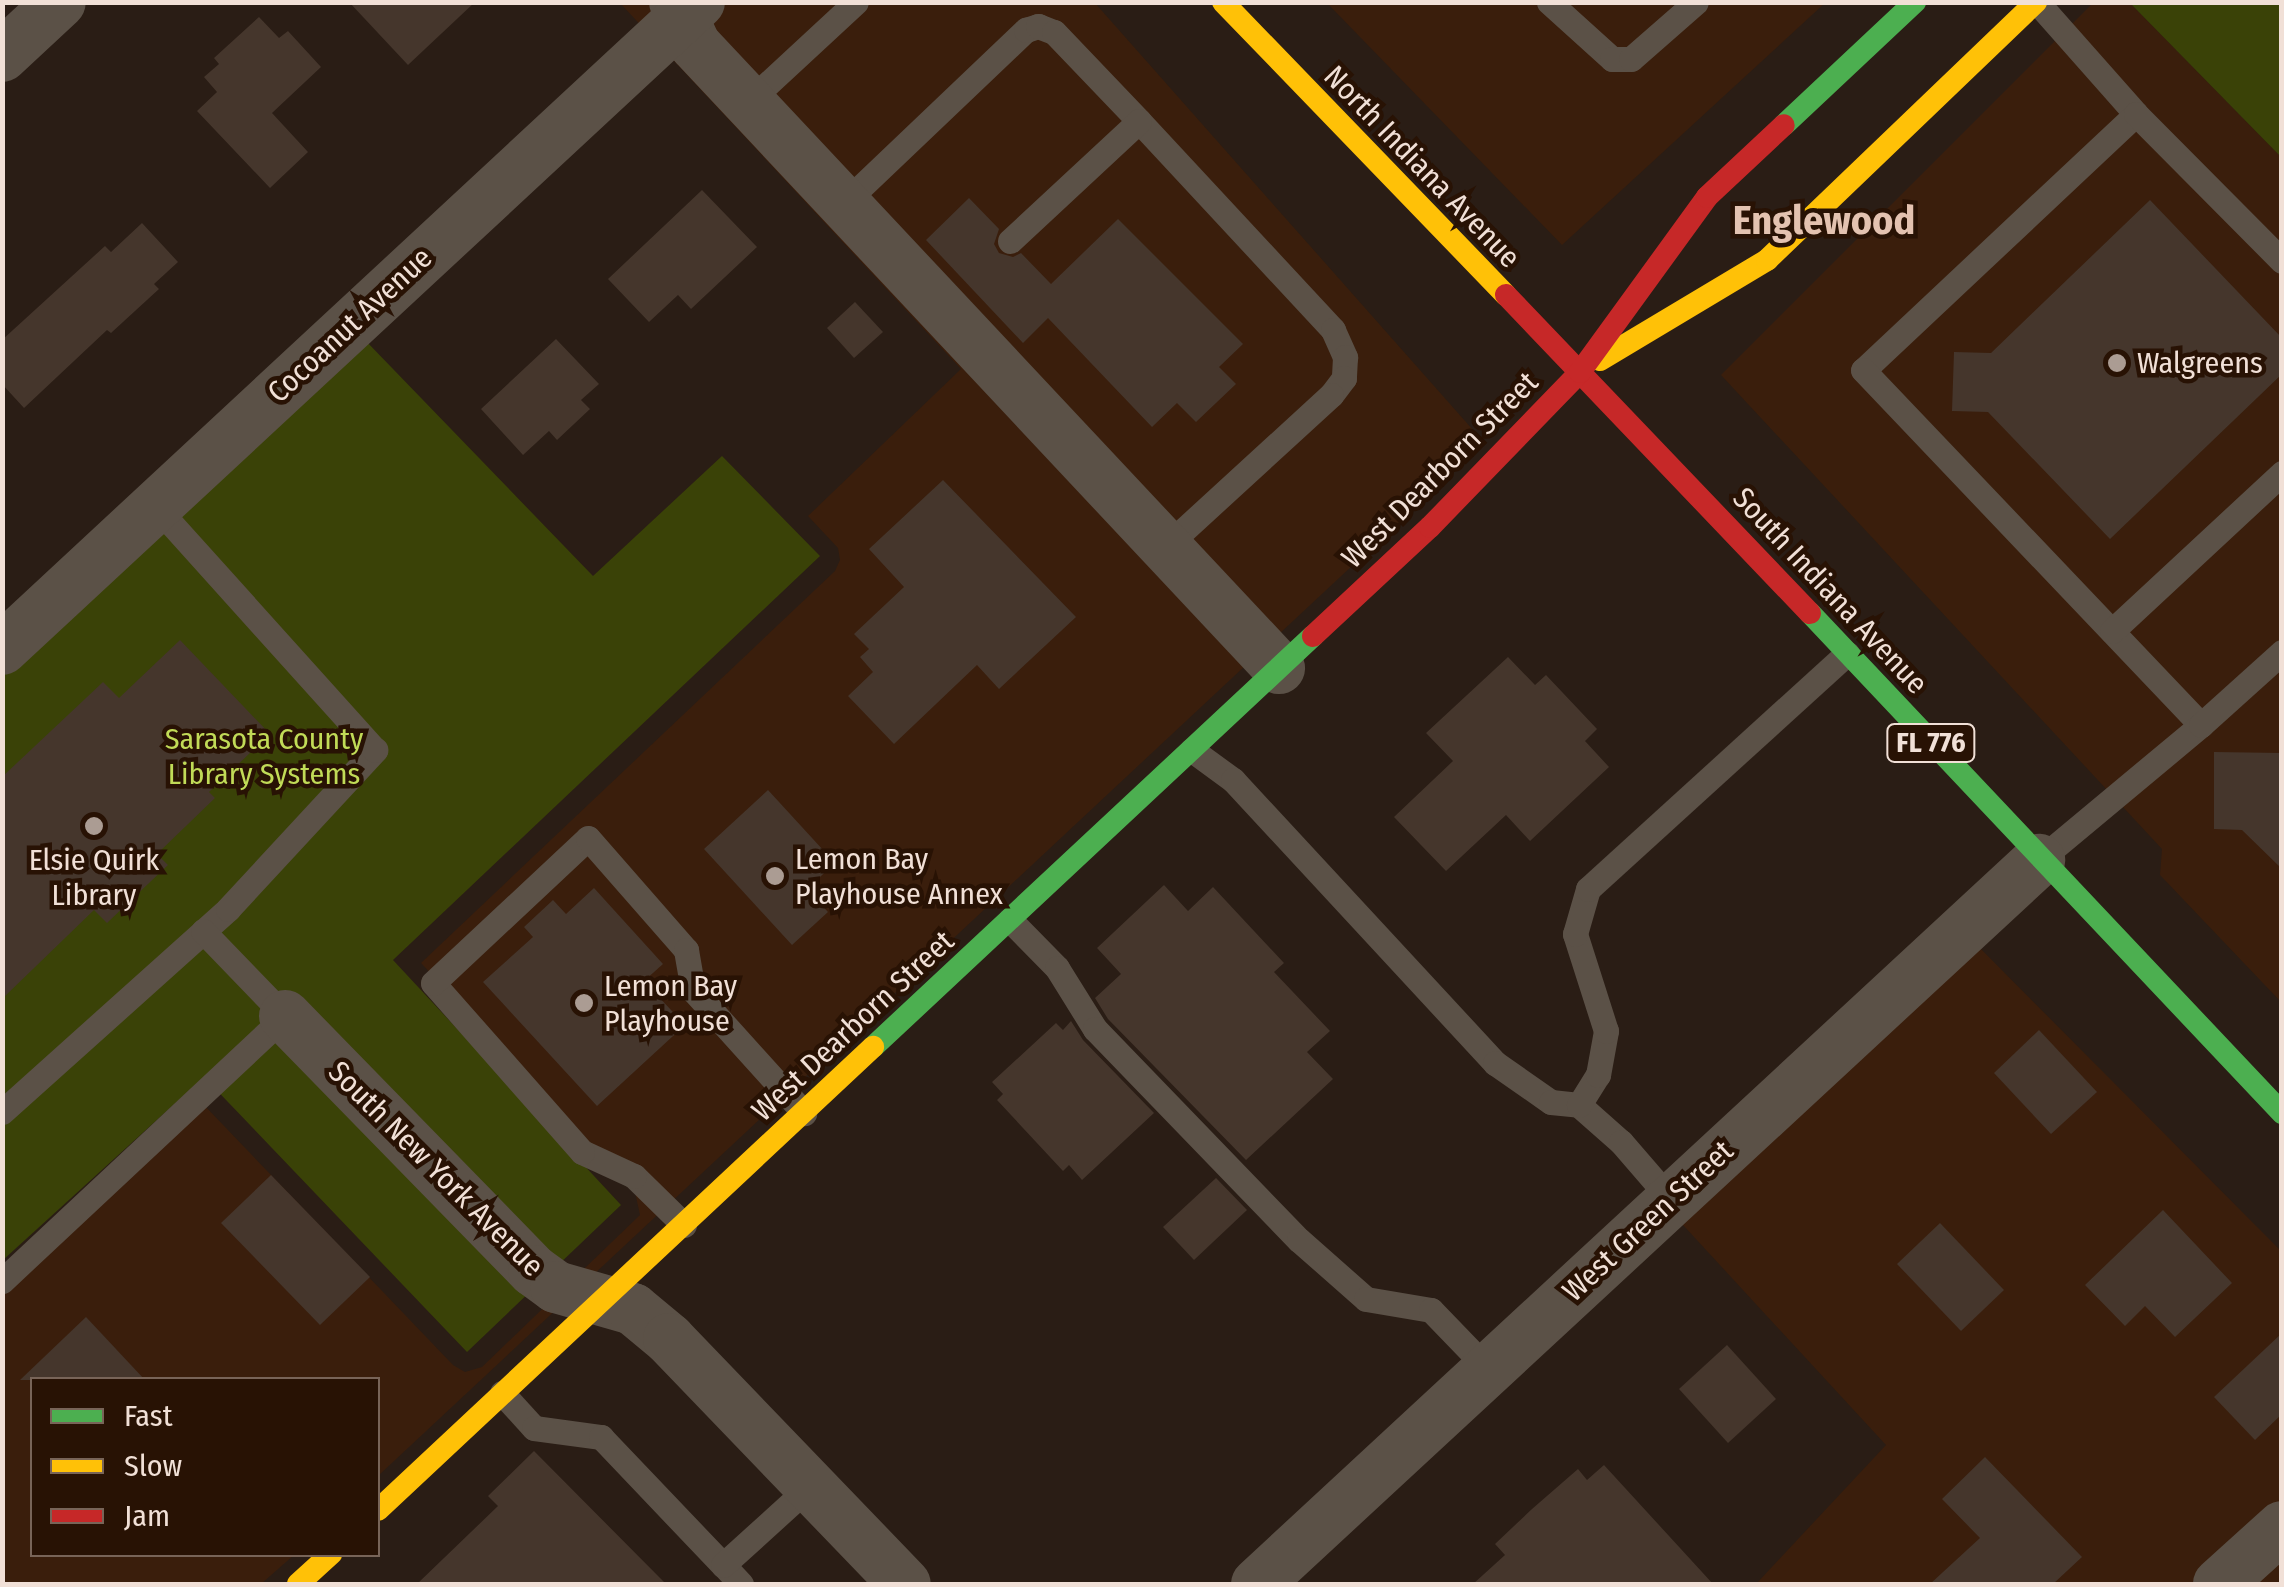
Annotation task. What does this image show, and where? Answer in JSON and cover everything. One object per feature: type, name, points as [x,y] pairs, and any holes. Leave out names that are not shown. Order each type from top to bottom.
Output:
[{"type":"main road","name":"North Indiana Avenue","points":[[1223,2],[1580,372]]},
{"type":"main road","points":[[1580,372],[1707,197],[1915,2]]},
{"type":"main road","points":[[1580,372],[1767,260],[2037,2]]},
{"type":"main road","name":"South Indiana Avenue","points":[[1580,372],[2282,1113]]},
{"type":"main road","name":"West Dearborn Street","points":[[380,1508],[1430,527],[1580,372]]},
{"type":"main road","points":[[298,1584],[328,1557]]},
{"type":"street","points":[[2,56],[60,2]]},
{"type":"street","points":[[686,7],[694,45],[843,204],[954,296],[1164,548],[1279,668]]},
{"type":"street","name":"Cocoanut Avenue","points":[[2,649],[686,7]]},
{"type":"street","name":"West Green Street","points":[[1257,1584],[2039,860]]},
{"type":"street","name":"South New York Avenue","points":[[285,1016],[534,1271],[556,1288],[632,1309],[669,1339],[904,1584]]},
{"type":"street","points":[[2218,1584],[2282,1527]]},
{"type":"lane","points":[[748,102],[856,2]]},
{"type":"lane","points":[[1548,2],[1612,59],[1631,59],[1696,2]]},
{"type":"lane","points":[[2037,2],[2136,114],[2282,261]]},
{"type":"lane","points":[[843,204],[1026,30],[1038,26],[1054,32],[1139,122],[1333,330],[1345,357],[1344,378],[1332,395],[1164,548]]},
{"type":"lane","points":[[2136,114],[1863,370],[2201,725]]},
{"type":"lane","points":[[1010,241],[1139,122]]},
{"type":"lane","points":[[2112,631],[2282,472]]},
{"type":"lane","points":[[2,1112],[203,931],[375,750],[156,507]]},
{"type":"lane","points":[[2039,860],[2282,652]]},
{"type":"lane","points":[[1579,1105],[1598,1075],[1606,1031],[1575,934],[1588,889],[1847,653]]},
{"type":"lane","points":[[1192,750],[1233,780],[1495,1063],[1551,1102],[1579,1105],[1621,1142],[1672,1200]]},
{"type":"lane","points":[[684,1225],[634,1176],[582,1152],[433,984],[588,838],[686,950],[694,990],[804,1113]]},
{"type":"lane","points":[[1010,920],[1057,968],[1095,1029],[1299,1240],[1366,1299],[1431,1310],[1488,1369]]},
{"type":"lane","points":[[2,1281],[285,1016],[203,931]]},
{"type":"lane","points":[[502,1393],[534,1428],[601,1437],[741,1584]]},
{"type":"lane","points":[[723,1565],[809,1487]]},
{"type":"shaded area","points":[[620,3],[1095,3],[1481,439],[1413,509],[380,1474],[380,1377],[30,1377],[30,1557],[292,1557],[261,1584],[3,1584],[3,1289],[204,1105],[453,1365],[465,1372],[482,1367],[640,1215],[635,1192],[421,963],[835,571],[840,560],[838,548],[808,516],[961,369]]},
{"type":"shaded area","points":[[1327,3],[1825,3],[1562,245]]},
{"type":"shaded area","points":[[2093,3],[2130,3],[2281,157],[2281,1002],[2160,875],[2162,849],[1721,375]]},
{"type":"shaded area","points":[[1966,934],[2281,1251],[2281,1584],[1756,1584],[1886,1445],[1671,1212]]},
{"type":"green space","points":[[2130,3],[2281,3],[2281,157]]},
{"type":"green space","name":"Sarasota County Library Systems","points":[[365,340],[593,576],[722,456],[820,556],[393,960],[621,1205],[467,1352],[204,1077],[3,1260],[3,676]]},
{"type":"building","points":[[349,2],[475,2],[408,65]]},
{"type":"building","points":[[259,17],[279,38],[288,31],[321,67],[272,113],[308,152],[270,188],[197,111],[217,92],[204,77],[219,64],[214,58]]},
{"type":"building","points":[[702,190],[757,247],[691,309],[678,295],[649,322],[608,279]]},
{"type":"building","points":[[969,198],[999,229],[994,244],[999,253],[1013,257],[1021,253],[1051,284],[1118,219],[1243,344],[1219,367],[1236,384],[1196,422],[1177,403],[1152,427],[1048,318],[1023,343],[926,240]]},
{"type":"building","name":"Walgreens","points":[[2150,200],[2282,338],[2282,374],[2110,539],[1988,412],[1952,411],[1954,352],[1991,353]]},
{"type":"building","points":[[142,223],[178,262],[154,284],[159,289],[111,333],[107,330],[24,408],[2,384],[2,340],[105,246],[111,252]]},
{"type":"building","points":[[855,302],[883,332],[854,358],[827,328]]},
{"type":"building","points":[[556,339],[599,384],[581,400],[590,409],[557,440],[549,431],[523,455],[481,409]]},
{"type":"building","points":[[943,480],[1076,617],[999,689],[977,665],[894,744],[848,696],[873,672],[860,657],[869,649],[854,634],[904,587],[869,549]]},
{"type":"building","name":"Elsie Quirk Library","points":[[180,640],[270,734],[209,792],[215,798],[157,854],[168,865],[107,923],[94,910],[2,999],[2,777],[103,682],[119,698]]},
{"type":"building","points":[[1508,657],[1535,685],[1546,675],[1597,729],[1585,741],[1609,767],[1530,841],[1506,815],[1446,871],[1394,817],[1453,761],[1426,733]]},
{"type":"building","points":[[2214,752],[2282,753],[2282,869],[2242,830],[2214,829]]},
{"type":"building","name":"Lemon Bay Playhouse Annex","points":[[768,790],[835,863],[807,889],[828,912],[792,945],[704,849]]},
{"type":"building","points":[[1164,885],[1188,911],[1213,887],[1284,963],[1274,972],[1330,1031],[1307,1052],[1333,1079],[1246,1160],[1108,1019],[1095,998],[1121,974],[1097,948]]},
{"type":"building","name":"Lemon Bay Playhouse","points":[[594,888],[663,964],[644,981],[685,1025],[597,1106],[483,982],[533,937],[524,927],[553,900],[566,914]]},
{"type":"building","points":[[1071,1021],[1083,1040],[1154,1113],[1082,1180],[1069,1165],[1063,1171],[997,1100],[1003,1094],[992,1082],[1056,1023],[1063,1030]]},
{"type":"building","points":[[2039,1030],[2097,1092],[2051,1134],[1994,1073]]},
{"type":"building","points":[[271,1175],[370,1277],[320,1325],[221,1223]]},
{"type":"building","points":[[1216,1178],[1247,1210],[1194,1260],[1163,1227]]},
{"type":"building","points":[[2163,1210],[2232,1283],[2175,1337],[2145,1306],[2125,1326],[2085,1285]]},
{"type":"building","points":[[1940,1223],[2004,1290],[1961,1331],[1897,1264]]},
{"type":"building","points":[[86,1317],[142,1377],[30,1377],[20,1380]]},
{"type":"building","points":[[2282,1333],[2282,1414],[2255,1440],[2214,1397]]},
{"type":"building","points":[[1727,1345],[1776,1399],[1728,1443],[1679,1389]]},
{"type":"building","points":[[534,1451],[666,1584],[417,1584],[498,1506],[488,1496]]},
{"type":"building","points":[[1985,1457],[2082,1557],[2053,1584],[1930,1584],[1980,1538],[1942,1499]]},
{"type":"building","points":[[1604,1465],[1713,1584],[1473,1584],[1505,1555],[1495,1544],[1532,1509],[1578,1469],[1587,1480]]},
{"type":"traffic: fast","points":[[1784,125],[1915,2]]},
{"type":"traffic: fast","points":[[1810,613],[2282,1113]]},
{"type":"traffic: fast","points":[[873,1047],[1313,636]]},
{"type":"traffic: slow","points":[[1223,2],[1506,295]]},
{"type":"traffic: slow","points":[[1600,360],[1767,260],[2036,2]]},
{"type":"traffic: slow","points":[[380,1508],[873,1047]]},
{"type":"traffic: slow","points":[[298,1584],[328,1557]]},
{"type":"traffic: jam","points":[[1313,636],[1430,527],[1580,372],[1707,197],[1784,125]]},
{"type":"traffic: jam","points":[[1506,295],[1810,613]]},
{"type":"place","name":"Walgreens","points":[[2117,363]]},
{"type":"place","name":"Elsie Quirk Library","points":[[94,826]]},
{"type":"place","name":"Lemon Bay Playhouse Annex","points":[[775,876]]},
{"type":"place","name":"Lemon Bay Playhouse","points":[[584,1003]]},
{"type":"district","name":"Englewood","points":[[1824,221]]}]
